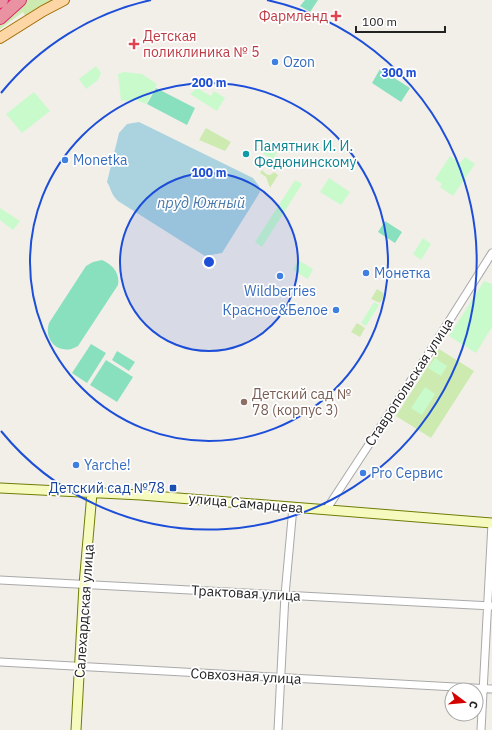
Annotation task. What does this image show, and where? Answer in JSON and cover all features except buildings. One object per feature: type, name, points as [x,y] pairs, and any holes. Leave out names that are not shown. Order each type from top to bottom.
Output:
[{"type":"highway","points":[[0,18],[20,0]]},
{"type":"main road","points":[[0,38],[43,11],[64,0]]},
{"type":"street","name":"Ставропольская улица","points":[[326,510],[427,356],[492,253]]},
{"type":"street","name":"улица Самарцева","points":[[0,488],[141,495],[492,523]]},
{"type":"street","name":"Салехардская улица","points":[[76,730],[84,585],[92,493]]},
{"type":"street","points":[[278,730],[284,595],[293,507]]},
{"type":"street","points":[[483,682],[489,606],[492,523]]},
{"type":"street","name":"Трактовая улица","points":[[0,580],[489,606]]},
{"type":"street","name":"Совхозная улица","points":[[0,662],[444,686]]},
{"type":"green space","points":[[27,0],[56,0],[25,16],[23,12],[0,29],[0,24]]},
{"type":"green space","points":[[305,0],[318,0],[310,12],[300,6]]},
{"type":"green space","points":[[96,66],[101,73],[98,80],[86,89],[79,79]]},
{"type":"green space","points":[[380,69],[410,88],[401,102],[372,83]]},
{"type":"green space","points":[[124,72],[142,74],[157,84],[146,104],[136,100],[121,101],[118,74]]},
{"type":"green space","points":[[156,88],[195,108],[187,125],[147,104]]},
{"type":"green space","points":[[197,88],[211,96],[214,91],[225,98],[217,111],[190,94]]},
{"type":"green space","points":[[34,92],[50,111],[22,133],[6,114]]},
{"type":"green space","points":[[206,128],[231,142],[225,151],[199,140]]},
{"type":"green space","points":[[271,141],[281,146],[273,159],[263,154]]},
{"type":"green space","points":[[450,156],[460,163],[465,157],[475,164],[453,196],[440,187],[442,184],[435,179]]},
{"type":"green space","points":[[262,170],[266,174],[270,175],[274,172],[278,175],[270,188],[266,177],[260,173]]},
{"type":"green space","points":[[329,178],[350,192],[341,205],[320,192]]},
{"type":"green space","points":[[295,180],[302,184],[262,247],[255,242]]},
{"type":"green space","points":[[0,208],[20,221],[13,230],[0,220]]},
{"type":"green space","points":[[385,221],[402,232],[395,243],[378,232]]},
{"type":"green space","points":[[423,238],[431,244],[421,260],[413,254]]},
{"type":"green space","points":[[102,260],[109,264],[117,273],[118,285],[78,346],[65,350],[59,348],[54,345],[48,336],[49,323],[86,266],[93,262]]},
{"type":"green space","points":[[298,260],[313,269],[308,279],[293,270]]},
{"type":"green space","points":[[484,281],[492,284],[492,327],[476,353],[449,336]]},
{"type":"green space","points":[[377,289],[385,294],[380,303],[371,299]]},
{"type":"green space","points":[[374,302],[379,305],[366,326],[361,323]]},
{"type":"green space","points":[[357,323],[365,328],[360,337],[351,332]]},
{"type":"green space","points":[[91,344],[106,353],[87,383],[72,373]]},
{"type":"green space","points":[[439,349],[474,371],[431,438],[396,416]]},
{"type":"green space","points":[[117,351],[135,362],[129,371],[112,360]]},
{"type":"green space","points":[[435,358],[447,366],[441,376],[428,368]]},
{"type":"green space","points":[[106,360],[133,377],[117,402],[90,385]]},
{"type":"green space","points":[[425,387],[435,394],[422,415],[411,408]]},
{"type":"water","name":"пруд Южный","points":[[139,122],[253,178],[259,186],[260,192],[222,253],[205,256],[118,201],[114,196],[107,182],[119,133],[127,124]]},
{"type":"place","name":"Фармленд","points":[[336,16]]},
{"type":"place","name":"Детская поликлиника № 5","points":[[134,44]]},
{"type":"place","name":"Ozon","points":[[275,62]]},
{"type":"place","name":"Памятник И. И. Федюнинскому","points":[[246,154]]},
{"type":"place","name":"Monetka","points":[[65,160]]},
{"type":"place","name":"Монетка","points":[[366,273]]},
{"type":"place","name":"Wildberries","points":[[280,276]]},
{"type":"place","name":"Красное&Белое","points":[[336,310]]},
{"type":"place","name":"Детский сад № 78 (корпус 3)","points":[[244,402]]},
{"type":"place","name":"Yarche!","points":[[76,465]]},
{"type":"place","name":"Pro Сервис","points":[[363,473]]},
{"type":"place","name":"Детский сад №78","points":[[173,488]]}]
